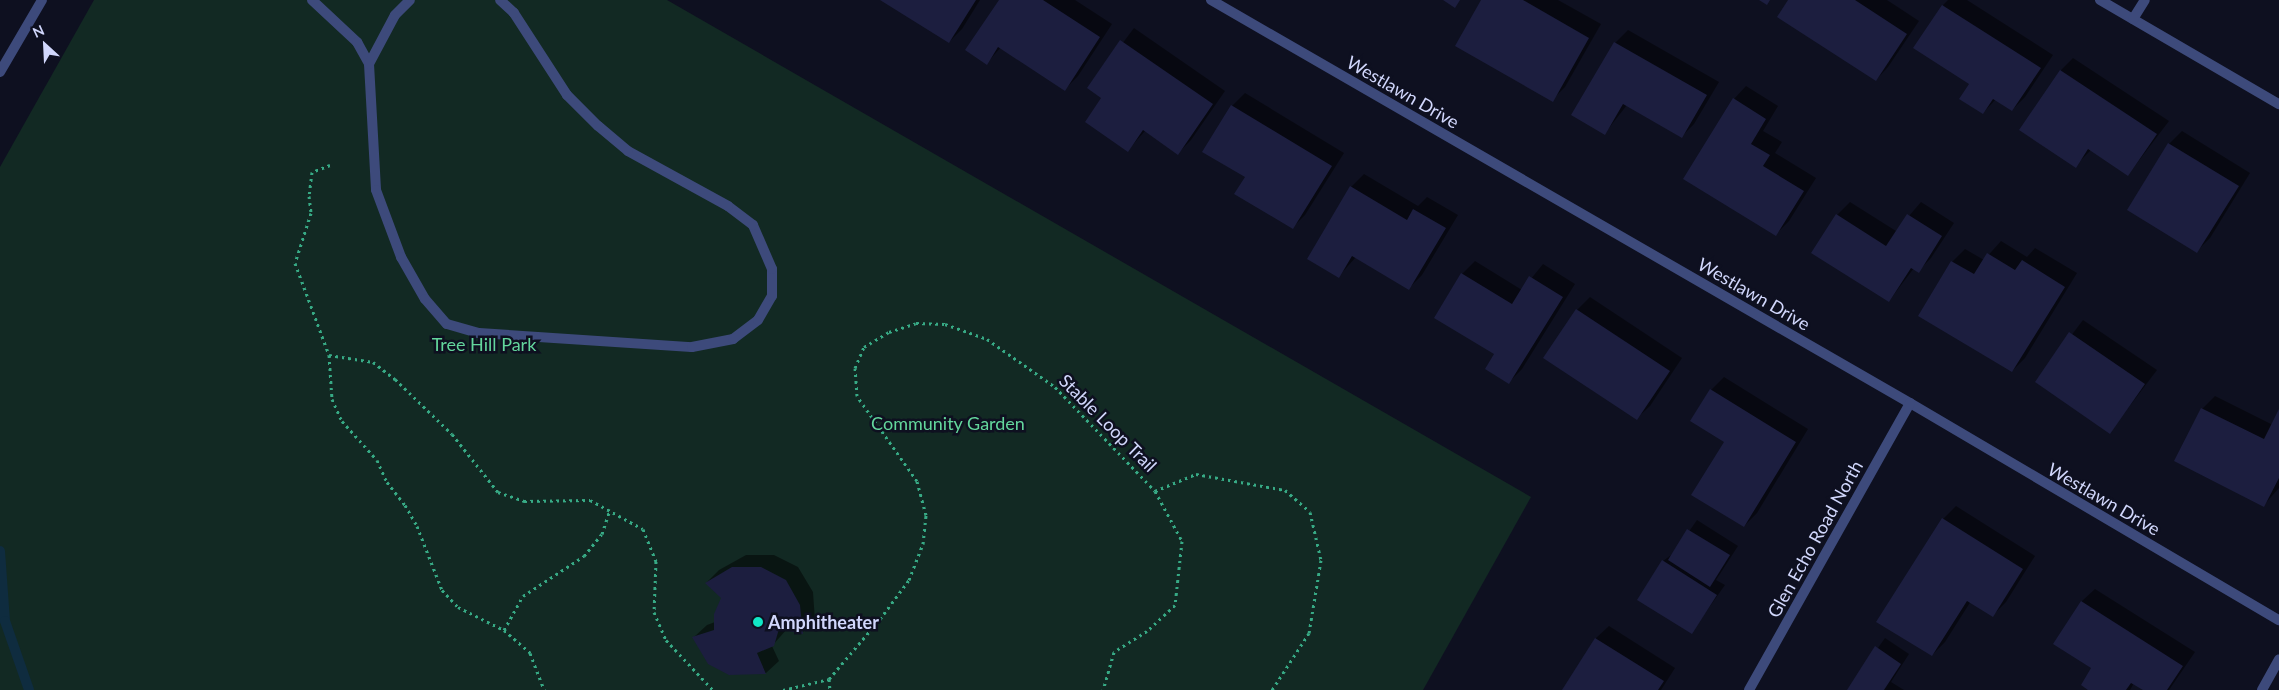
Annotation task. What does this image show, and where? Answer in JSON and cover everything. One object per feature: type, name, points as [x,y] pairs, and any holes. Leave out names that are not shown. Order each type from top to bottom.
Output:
[{"type":"street","points":[[0,72],[42,0]]},
{"type":"street","points":[[312,0],[357,42],[369,64],[379,199],[401,257],[425,299],[447,324],[479,333],[692,347],[733,339],[758,320],[772,296],[772,269],[753,225],[728,206],[628,151],[598,126],[567,95],[514,13],[500,0]]},
{"type":"street","points":[[369,64],[395,15],[410,0]]},
{"type":"street","name":"Westlawn Drive","points":[[1211,0],[1910,403],[2279,620]]},
{"type":"street","points":[[2100,0],[2279,104]]},
{"type":"street","points":[[2134,19],[2144,0]]},
{"type":"street","name":"Glen Echo Road North","points":[[1749,690],[1910,403]]},
{"type":"street","points":[[2262,690],[2279,659]]},
{"type":"path","points":[[330,165],[312,172],[309,196],[311,213],[296,263],[329,355],[332,398],[342,421],[377,460],[387,482],[405,505],[417,526],[442,590],[458,606],[504,630],[530,654],[544,690]]},
{"type":"path","name":"Stable Loop Trail","points":[[829,679],[880,620],[909,580],[924,544],[926,515],[917,481],[857,396],[855,368],[864,347],[888,332],[916,323],[945,324],[987,339],[1055,387],[1155,491],[1182,541],[1175,605],[1147,631],[1114,652],[1103,690]]},
{"type":"path","points":[[329,355],[373,362],[395,378],[452,434],[498,492],[524,501],[590,500],[610,509],[643,529],[656,561],[654,612],[666,640],[713,690]]},
{"type":"path","points":[[1155,491],[1196,474],[1285,490],[1310,512],[1321,560],[1309,632],[1272,690]]},
{"type":"path","points":[[504,630],[523,596],[584,556],[602,534],[610,509]]},
{"type":"path","points":[[783,690],[829,679],[830,690]]},
{"type":"green space","name":"Tree Hill Park","points":[[94,0],[667,0],[1531,497],[1423,690],[0,690],[0,167]]},
{"type":"building","points":[[880,0],[976,0],[949,43]]},
{"type":"building","points":[[999,0],[1043,0],[1100,37],[1065,91],[998,47],[987,65],[965,50]]},
{"type":"building","points":[[1443,0],[1460,0],[1455,8]]},
{"type":"building","points":[[1481,0],[1523,0],[1589,38],[1553,102],[1455,46]]},
{"type":"building","points":[[1759,0],[1770,0],[1767,5]]},
{"type":"building","points":[[1788,0],[1855,0],[1907,34],[1876,81],[1777,17]]},
{"type":"building","points":[[1942,5],[2041,68],[2012,111],[1993,99],[1983,114],[1959,99],[1969,84],[1913,48]]},
{"type":"building","points":[[1120,40],[1213,104],[1178,155],[1143,130],[1128,152],[1085,122],[1101,98],[1087,88]]},
{"type":"building","points":[[1614,42],[1707,95],[1682,138],[1623,104],[1605,135],[1571,115]]},
{"type":"building","points":[[2060,70],[2157,134],[2128,176],[2088,149],[2076,168],[2019,130]]},
{"type":"building","points":[[1733,98],[1766,119],[1751,144],[1770,155],[1763,166],[1804,191],[1776,236],[1683,179]]},
{"type":"building","points":[[1231,105],[1332,166],[1293,229],[1234,194],[1245,177],[1202,152]]},
{"type":"building","points":[[2168,143],[2239,186],[2197,253],[2127,210]]},
{"type":"building","points":[[1350,186],[1407,220],[1413,209],[1446,228],[1409,290],[1352,256],[1339,278],[1307,259]]},
{"type":"building","points":[[1836,214],[1886,246],[1907,214],[1942,236],[1919,273],[1911,268],[1889,302],[1811,253]]},
{"type":"building","points":[[1987,253],[2015,270],[2022,260],[2065,287],[2012,372],[1918,316],[1951,261],[1974,274]]},
{"type":"building","points":[[1461,273],[1512,304],[1529,276],[1563,297],[1509,384],[1485,369],[1494,354],[1434,318]]},
{"type":"building","points":[[1576,309],[1670,371],[1637,420],[1543,358]]},
{"type":"building","points":[[2069,332],[2145,384],[2110,434],[2035,382]]},
{"type":"building","points":[[1710,389],[1796,442],[1744,527],[1691,495],[1724,442],[1690,421]]},
{"type":"building","points":[[2201,408],[2264,439],[2279,409],[2279,478],[2264,507],[2174,461]]},
{"type":"building","points":[[1942,518],[2023,569],[1993,617],[1967,601],[1932,656],[1876,622]]},
{"type":"building","points":[[1687,529],[1730,555],[1710,587],[1668,560]]},
{"type":"building","points":[[1662,560],[1717,595],[1692,634],[1637,600]]},
{"type":"building","name":"Amphitheater","points":[[732,567],[761,567],[786,580],[800,605],[803,634],[779,629],[774,646],[757,653],[766,674],[729,675],[708,664],[692,637],[714,630],[714,614],[721,598],[705,583]]},
{"type":"building","points":[[2081,601],[2183,666],[2167,690],[2143,690],[2131,683],[2126,690],[2088,690],[2081,685],[2091,668],[2053,644]]},
{"type":"building","points":[[1595,638],[1664,681],[1658,690],[1562,690]]},
{"type":"building","points":[[1875,646],[1901,664],[1884,690],[1847,690]]},
{"type":"waterway","points":[[0,551],[5,621],[29,690]]},
{"type":"place","name":"Amphitheater","points":[[758,622]]},
{"type":"park label","name":"Community Garden","points":[[948,423]]}]
